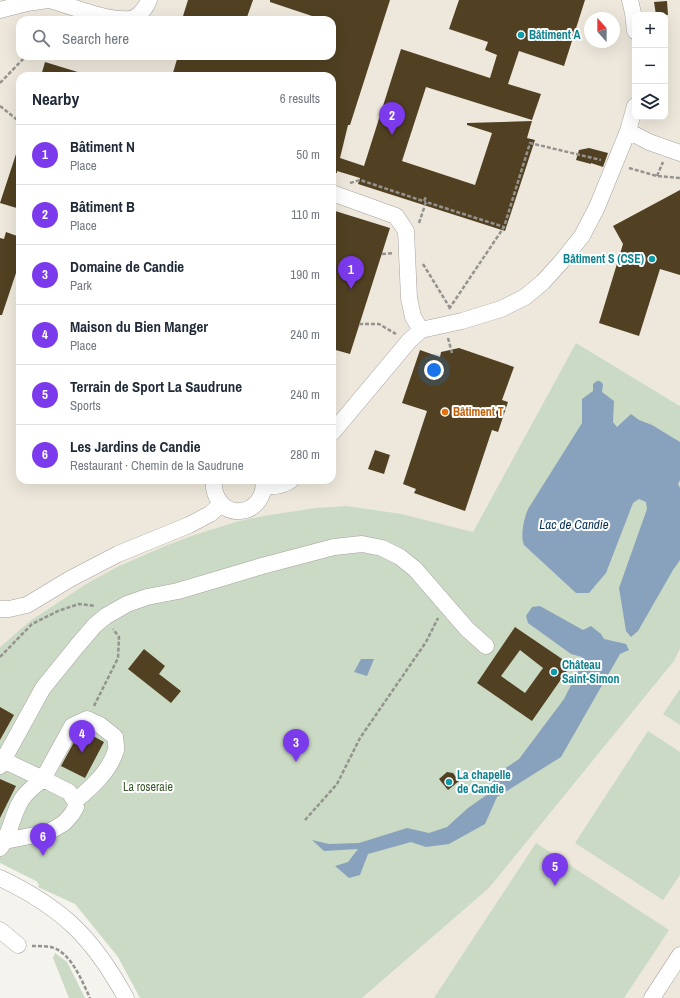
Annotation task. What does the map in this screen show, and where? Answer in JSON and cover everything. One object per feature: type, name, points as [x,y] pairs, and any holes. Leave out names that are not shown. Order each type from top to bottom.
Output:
[{"type":"street","points":[[0,10],[27,3],[49,0],[102,16]]},
{"type":"street","points":[[136,16],[145,9],[149,0]]},
{"type":"street","points":[[630,0],[633,12]]},
{"type":"street","points":[[336,428],[409,341],[421,330],[462,321],[501,309],[525,297],[543,282],[582,236],[597,207],[628,131],[632,117]]},
{"type":"street","points":[[628,131],[649,142],[680,153]]},
{"type":"street","points":[[336,195],[396,216],[406,231],[409,298],[413,317],[421,330]]},
{"type":"street","points":[[214,484],[215,494],[221,504],[230,510],[241,511],[254,506],[262,496],[264,484]]},
{"type":"street","points":[[267,484],[276,487],[284,484]]},
{"type":"street","points":[[0,609],[9,609],[27,605],[70,579],[118,554],[189,525],[210,514],[221,504]]},
{"type":"street","points":[[2,845],[49,832],[64,823],[76,807],[75,801],[69,792],[43,779],[2,763],[43,688],[95,625],[106,616],[127,604],[147,597],[178,591],[262,566],[334,547],[362,544],[382,548],[400,557],[416,569],[467,629],[486,646]]},
{"type":"street","points":[[2,845],[22,800],[29,791],[43,779],[72,726],[87,719],[100,725],[115,737],[116,748],[101,776],[75,801]]},
{"type":"street","points":[[0,878],[39,899],[61,914],[80,931],[96,949],[112,972],[126,998]]},
{"type":"street","points":[[0,930],[18,945]]},
{"type":"street","points":[[652,998],[680,955]]},
{"type":"path","points":[[0,83],[22,60]]},
{"type":"path","points":[[0,106],[16,119]]},
{"type":"path","points":[[447,312],[504,227],[530,143],[657,176],[680,178]]},
{"type":"path","points":[[346,184],[360,180],[504,227]]},
{"type":"path","points":[[417,228],[426,197]]},
{"type":"path","points":[[359,324],[379,324]]},
{"type":"path","points":[[305,820],[337,784],[360,738],[426,642],[440,614],[444,602]]},
{"type":"path","points":[[18,945],[52,947],[64,954],[75,968],[90,998]]},
{"type":"shaded area","points":[[0,0],[680,0],[680,406],[576,343],[473,532],[402,514],[347,506],[315,508],[239,521],[197,534],[117,567],[86,584],[30,621],[0,647]]},
{"type":"shaded area","points":[[680,649],[680,998],[362,998],[489,888],[674,661]]},
{"type":"green space","name":"La roseraie","points":[[576,343],[680,406],[680,649],[674,661],[489,888],[362,998],[140,998],[118,957],[75,904],[38,887],[38,882],[0,863],[0,647],[30,621],[86,584],[117,567],[165,546],[239,521],[315,508],[347,506],[402,514],[473,532]]},
{"type":"green space","points":[[680,689],[680,725],[663,714]]},
{"type":"green space","points":[[648,731],[680,752],[680,875],[663,900],[575,843]]},
{"type":"green space","points":[[536,843],[669,930],[624,998],[434,998]]},
{"type":"green space","points":[[55,953],[67,962],[85,998],[69,998],[53,958]]},
{"type":"water","name":"Lac de Candie","points":[[600,381],[603,384],[602,392],[614,401],[613,422],[617,427],[631,414],[639,420],[652,425],[680,442],[680,480],[678,484],[680,488],[680,560],[638,631],[631,637],[626,631],[619,588],[647,509],[646,502],[639,499],[633,503],[606,573],[589,593],[576,593],[524,545],[522,537],[525,517],[528,509],[582,423],[582,399],[593,391],[593,384]]},
{"type":"water","points":[[540,606],[583,630],[591,626],[601,634],[604,639],[626,644],[629,650],[620,654],[561,757],[497,797],[485,824],[449,844],[426,847],[411,842],[368,854],[360,875],[349,878],[335,866],[348,862],[358,849],[324,851],[312,840],[329,844],[359,843],[407,828],[429,833],[447,827],[468,808],[488,794],[494,776],[519,759],[564,699],[582,663],[582,657],[571,654],[528,623],[526,616],[532,607]]},
{"type":"water","points":[[361,659],[374,659],[367,676],[354,672]]},
{"type":"building","points":[[188,0],[253,0],[247,16],[183,16]]},
{"type":"building","points":[[270,0],[390,0],[350,125],[348,125],[340,158],[364,166],[401,49],[490,78],[497,55],[485,50],[488,42],[449,29],[459,0],[585,0],[564,66],[519,51],[508,84],[541,94],[532,120],[426,87],[402,161],[475,185],[492,133],[467,125],[467,123],[532,121],[527,138],[535,140],[505,231],[358,184],[360,178],[337,171],[336,173],[336,72],[173,72],[177,60],[336,60],[336,16],[312,16],[270,2]]},
{"type":"building","points":[[667,1],[668,12],[656,12],[654,2]]},
{"type":"building","points":[[45,62],[78,72],[42,72]]},
{"type":"building","points":[[589,148],[608,153],[603,167],[576,160],[579,150]]},
{"type":"building","points":[[16,154],[16,208],[0,203]]},
{"type":"building","name":"Bâtiment S (CSE)","points":[[680,190],[680,275],[660,269],[639,336],[599,323],[623,244],[613,226]]},
{"type":"building","points":[[336,211],[390,228],[350,354],[336,350]]},
{"type":"building","points":[[6,232],[16,236],[16,273],[2,315],[0,315],[0,238],[4,239]]},
{"type":"building","name":"Bâtiment T","points":[[459,348],[514,367],[502,400],[508,402],[498,432],[492,430],[465,511],[414,493],[416,489],[403,484],[427,411],[402,403],[420,350],[440,357],[441,352]]},
{"type":"building","points":[[375,450],[390,455],[384,474],[368,469]]},
{"type":"building","name":"Château Saint-Simon","points":[[515,627],[571,665],[532,721],[477,683]],"holes":[[[520,650],[543,668],[525,693],[501,676]]]},
{"type":"building","points":[[144,649],[165,666],[159,674],[181,691],[171,703],[128,669]]},
{"type":"building","points":[[0,707],[14,715],[0,740]]},
{"type":"building","points":[[84,731],[104,742],[85,778],[61,766],[79,733]]},
{"type":"building","name":"La chapelle de Candie","points":[[447,772],[453,773],[459,781],[448,790],[439,779]]},
{"type":"building","points":[[0,779],[16,786],[0,818]]},
{"type":"place","name":"Bâtiment A","points":[[521,35]]},
{"type":"place","name":"Bâtiment B","points":[[392,135]]},
{"type":"place","name":"Bâtiment S (CSE)","points":[[652,259]]},
{"type":"place","name":"Bâtiment N","points":[[351,289]]},
{"type":"place","name":"Bâtiment T","points":[[445,412]]},
{"type":"place","name":"Château Saint-Simon","points":[[554,672]]},
{"type":"place","name":"Maison du Bien Manger","points":[[82,753]]},
{"type":"place","name":"Domaine de Candie","points":[[296,762]]},
{"type":"place","name":"La chapelle de Candie","points":[[449,782]]},
{"type":"place","name":"Les Jardins de Candie","points":[[43,856]]},
{"type":"place","name":"Terrain de Sport La Saudrune","points":[[555,886]]}]
